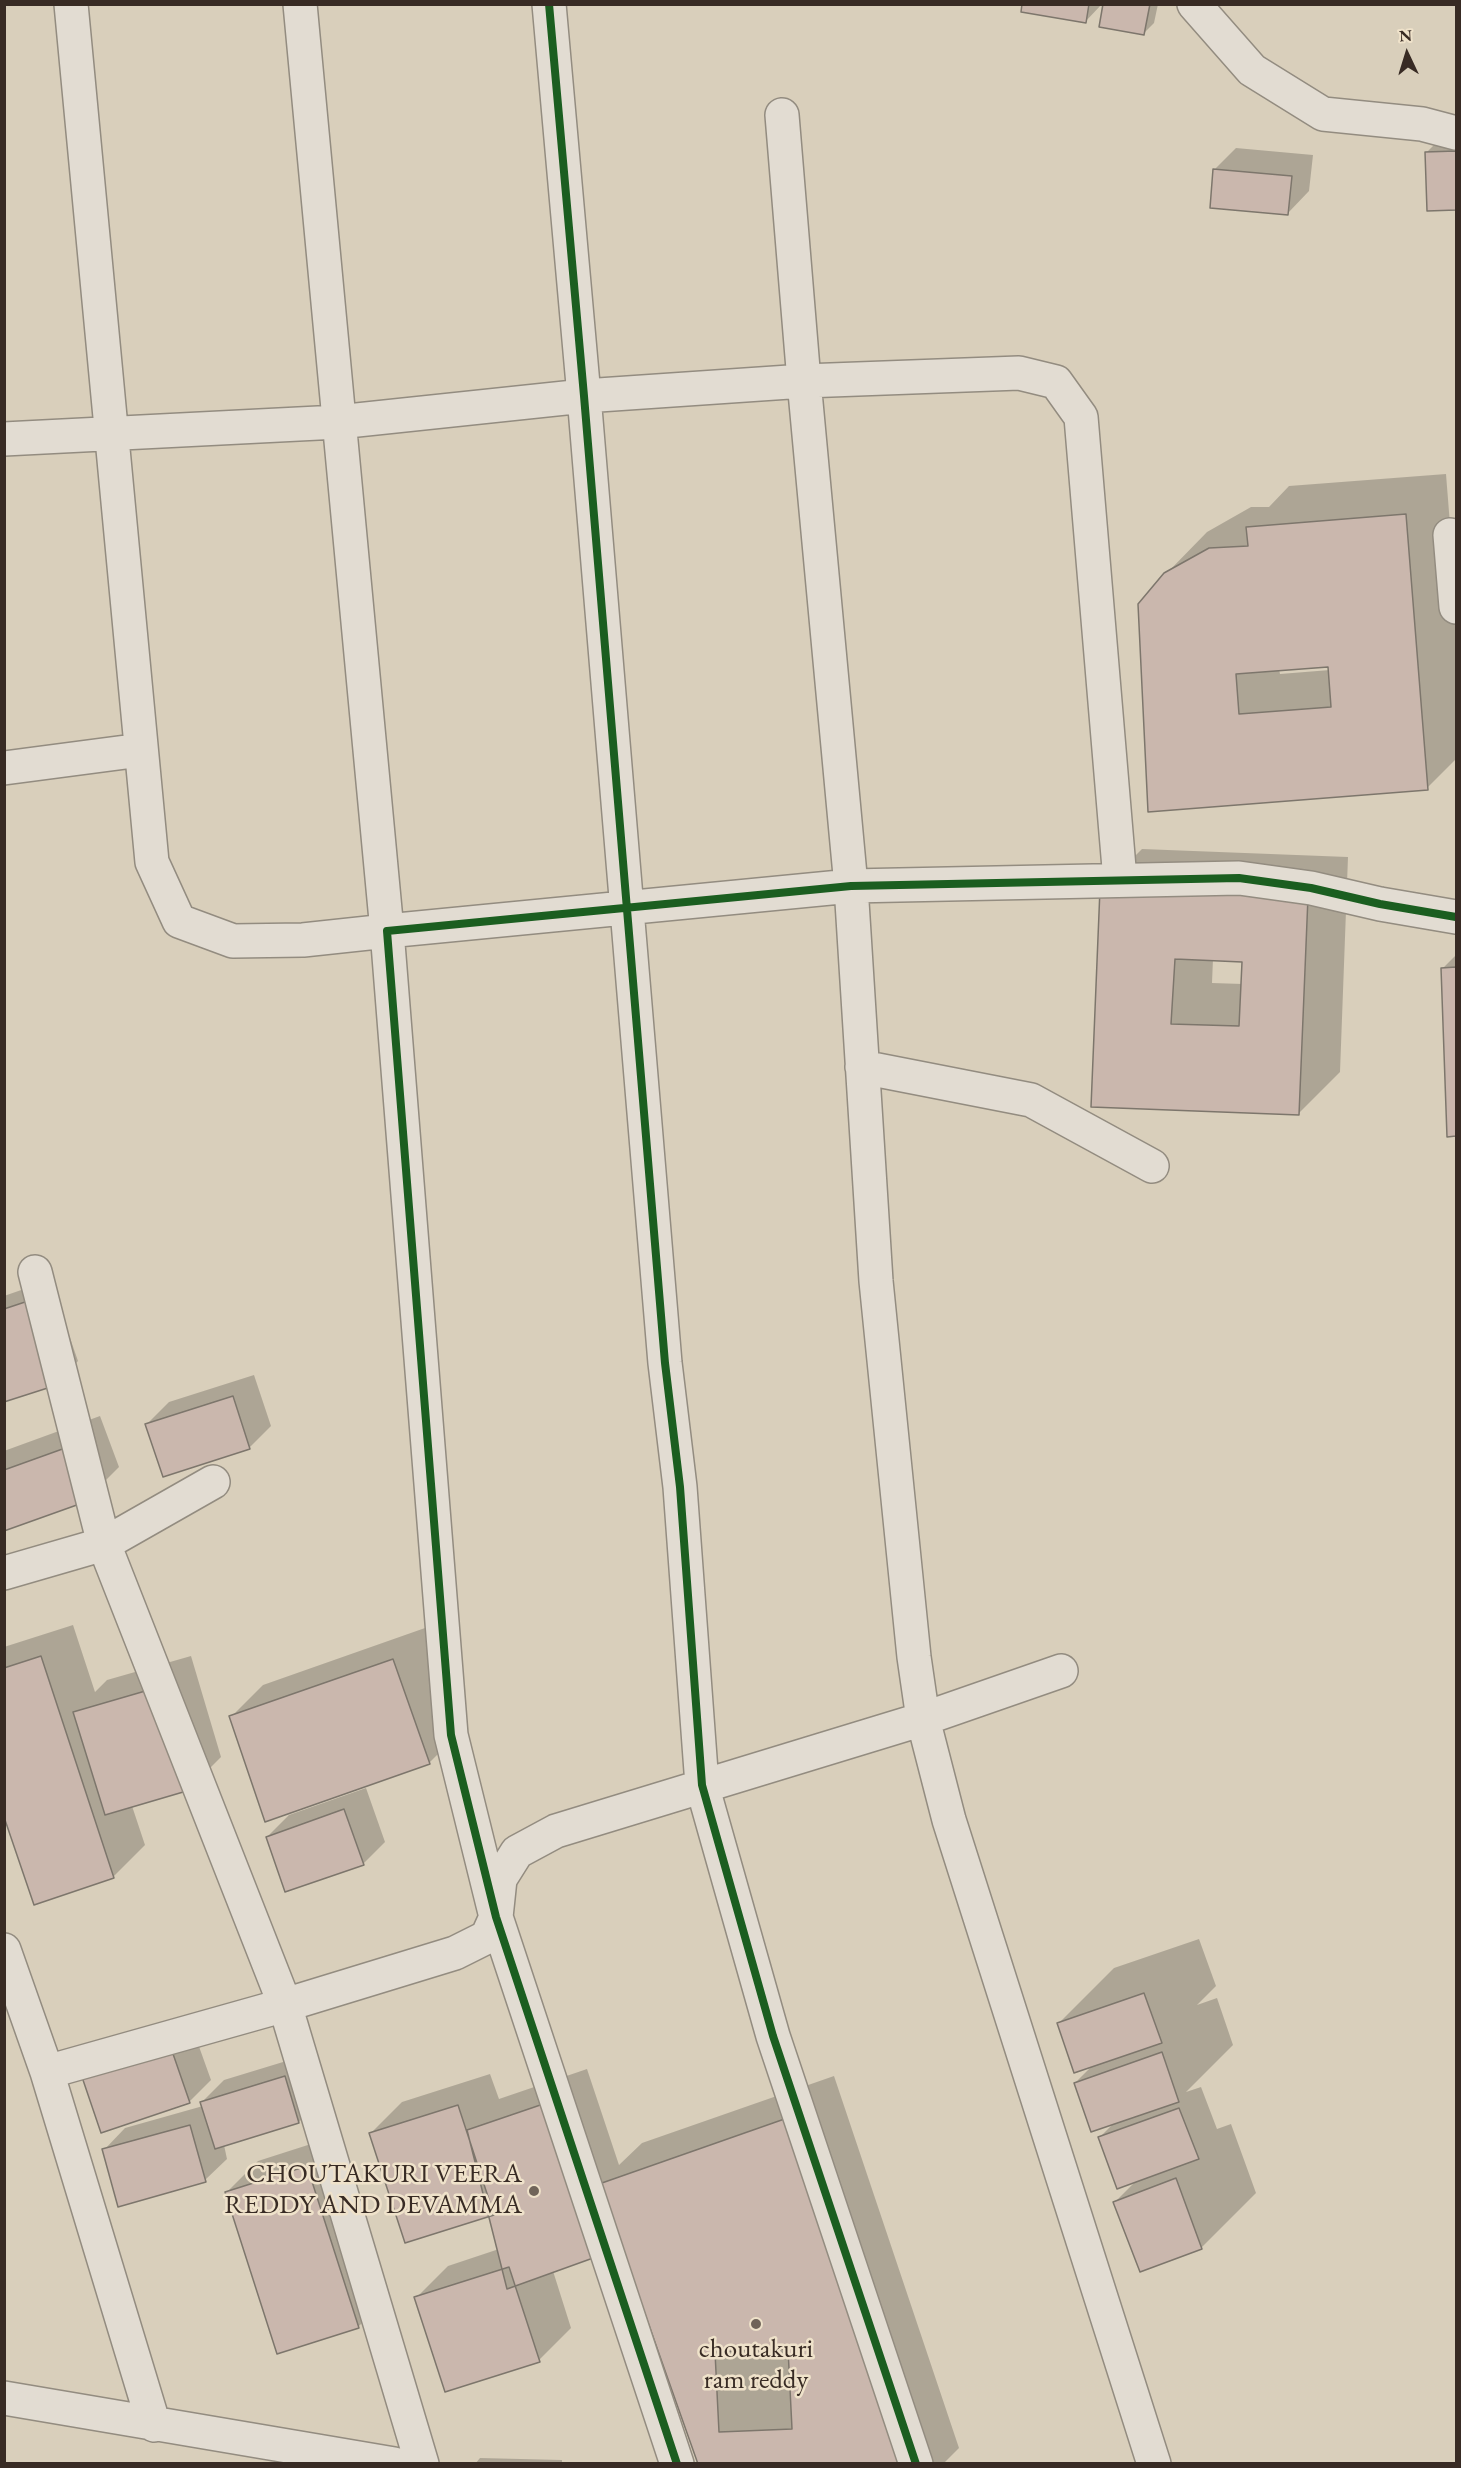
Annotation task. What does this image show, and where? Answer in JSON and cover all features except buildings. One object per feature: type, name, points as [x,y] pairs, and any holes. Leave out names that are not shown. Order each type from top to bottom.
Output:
[{"type":"street","points":[[71,4],[152,862],[179,921],[233,941],[303,940],[850,886],[1239,878],[1311,888],[1380,904],[1456,917]]},
{"type":"street","points":[[300,4],[387,931],[451,1735],[496,1917],[677,2463]]},
{"type":"street","points":[[549,4],[585,396],[665,1363],[680,1487],[702,1785],[773,2036],[916,2463]]},
{"type":"street","points":[[1194,4],[1252,70],[1323,114],[1422,124],[1456,133]]},
{"type":"street","points":[[782,115],[850,886],[876,1281],[914,1657],[923,1719],[949,1820],[1154,2463]]},
{"type":"street","points":[[4,439],[338,422],[585,396],[804,381],[1019,373],[1056,382],[1081,417],[1120,880]]},
{"type":"street","points":[[1450,535],[1456,608]]},
{"type":"street","points":[[4,768],[141,750]]},
{"type":"street","points":[[862,1067],[1031,1100],[1152,1166]]},
{"type":"street","points":[[35,1272],[104,1544],[285,2005],[422,2463]]},
{"type":"street","points":[[4,1573],[104,1544],[213,1482]]},
{"type":"street","points":[[47,2072],[285,2005],[455,1953],[487,1937],[496,1917],[500,1879],[517,1852],[556,1831],[923,1719],[1061,1671]]},
{"type":"street","points":[[4,1950],[47,2072],[154,2425]]},
{"type":"street","points":[[4,2398],[154,2425],[394,2463]]},
{"type":"cycle path","points":[[549,4],[665,1363],[680,1487],[702,1785],[773,2036],[916,2464]]},
{"type":"cycle path","points":[[677,2464],[496,1917],[451,1735],[387,931],[851,886],[1239,878],[1311,888],[1380,904],[1456,917]]},
{"type":"place","name":"CHOUTAKURI VEERA REDDY AND DEVAMMA","points":[[534,2191]]},
{"type":"place","name":"choutakuri ram reddy","points":[[756,2324]]}]
